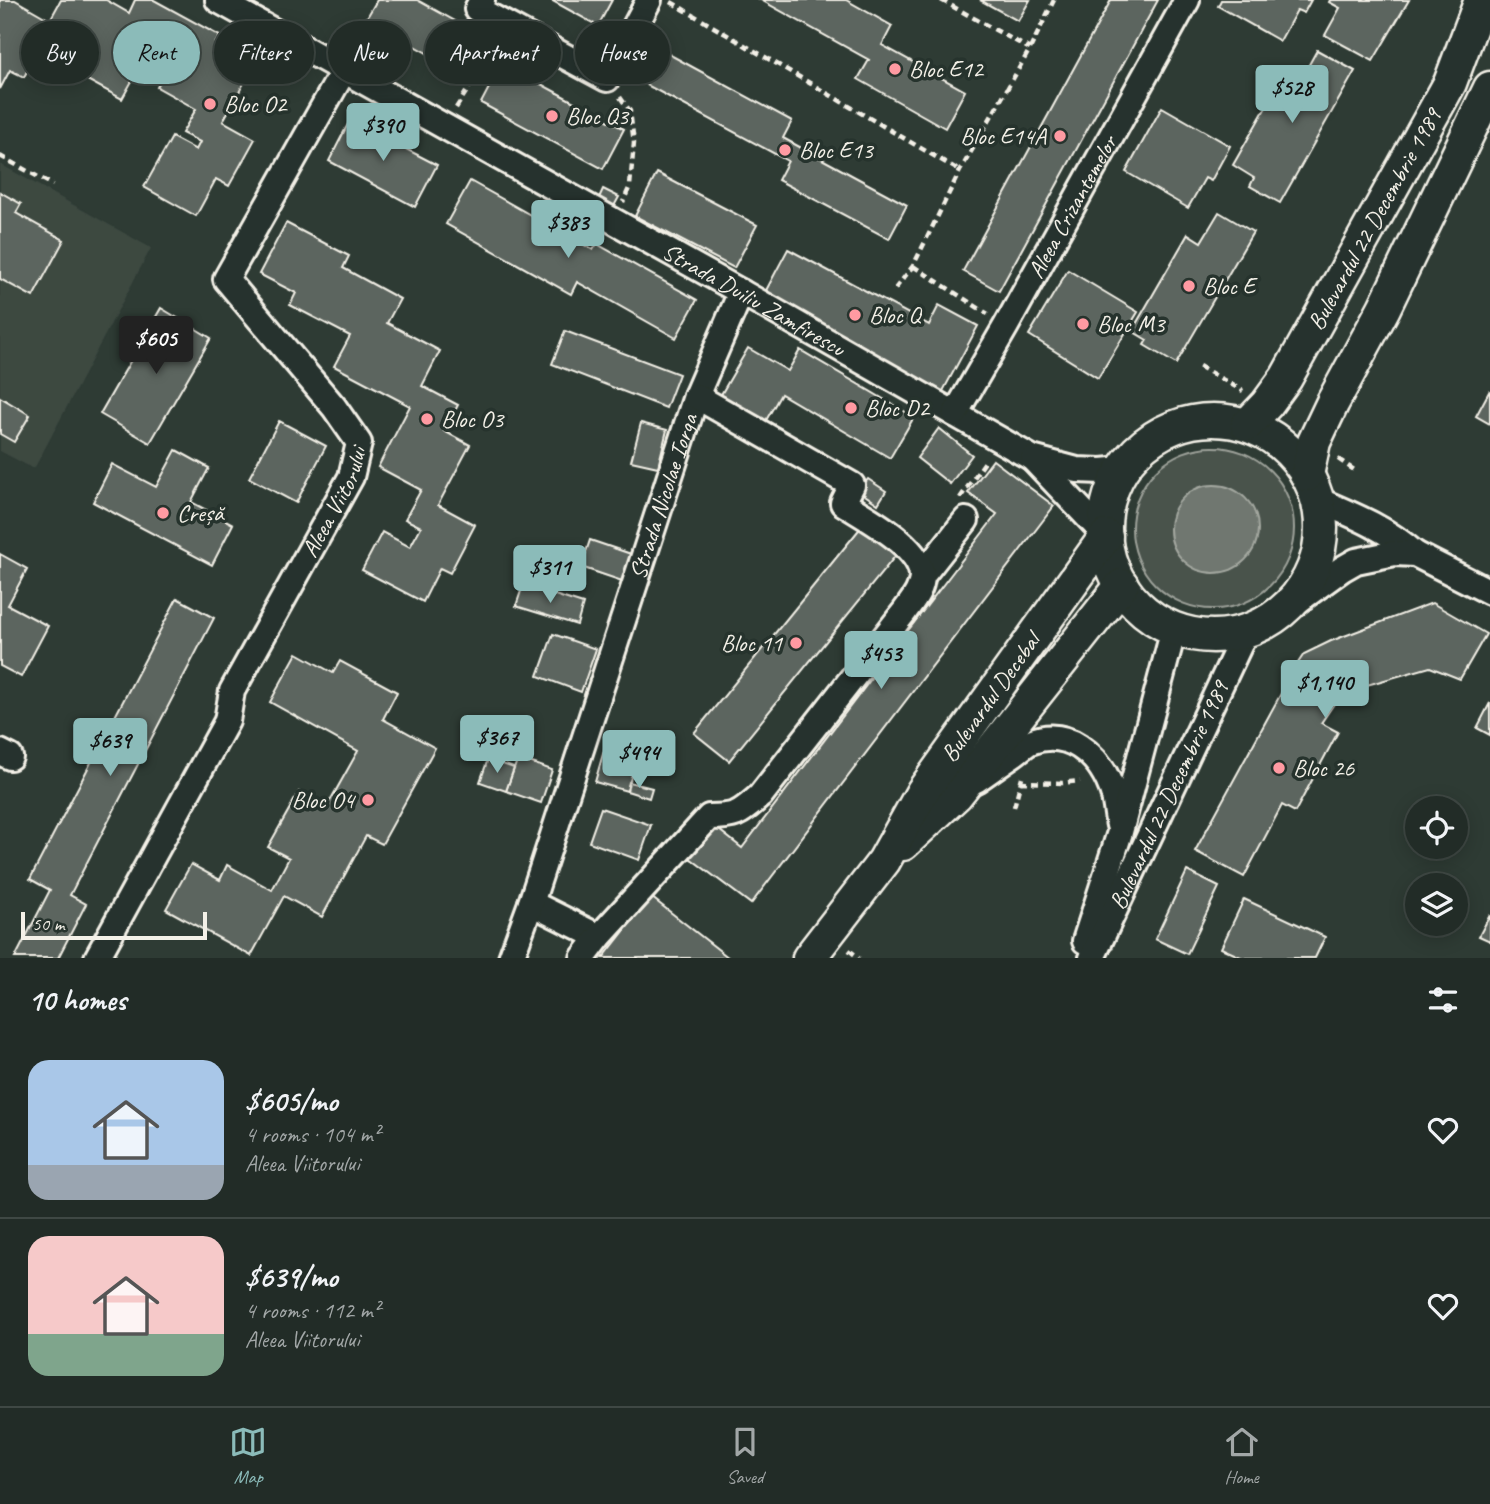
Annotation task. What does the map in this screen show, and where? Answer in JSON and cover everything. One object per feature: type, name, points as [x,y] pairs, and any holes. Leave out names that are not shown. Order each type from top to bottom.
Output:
[{"type":"main road","name":"Bulevardul 22 Decembrie 1989","points":[[1247,425],[1286,378],[1450,83],[1481,0]]},
{"type":"main road","name":"Bulevardul 22 Decembrie 1989","points":[[1312,488],[1314,442],[1384,308],[1490,88]]},
{"type":"main road","points":[[1209,420],[1247,425],[1273,438],[1295,458],[1312,488],[1321,521],[1316,562],[1296,598],[1264,623],[1246,631],[1222,636],[1198,635],[1174,629],[1144,611],[1122,586],[1108,553],[1106,536],[1106,512],[1112,489],[1123,468],[1136,452],[1153,438],[1172,428],[1209,420]]},
{"type":"main road","name":"Bulevardul Decebal","points":[[809,958],[884,861],[923,790],[1106,536]]},
{"type":"main road","name":"Bulevardul Decebal","points":[[884,861],[956,795],[1122,586]]},
{"type":"street","name":"Strada Duiliu Zamfirescu","points":[[218,0],[328,61]]},
{"type":"street","points":[[482,0],[477,9],[500,21]]},
{"type":"street","points":[[638,21],[649,0]]},
{"type":"street","name":"Aleea Crizantemelor","points":[[955,414],[1187,0]]},
{"type":"street","name":"Aleea Viitorului","points":[[97,958],[227,721],[232,691],[351,477],[359,443],[334,407],[226,279],[336,84]]},
{"type":"street","name":"Strada Duiliu Zamfirescu","points":[[369,84],[1032,458]]},
{"type":"street","name":"Strada Nicolae Iorga","points":[[511,958],[696,396],[741,292]]},
{"type":"street","points":[[696,396],[852,485],[843,503],[901,541],[916,559],[922,576]]},
{"type":"street","points":[[1032,458],[1077,470],[1123,468]]},
{"type":"street","points":[[1032,458],[1106,536]]},
{"type":"street","points":[[1312,488],[1382,528],[1415,554],[1490,592]]},
{"type":"street","points":[[583,958],[709,817],[731,817],[760,796],[905,611],[918,593],[922,576],[967,520]]},
{"type":"street","points":[[1281,612],[1356,561],[1395,553],[1415,554]]},
{"type":"street","name":"Bulevardul 22 Decembrie 1989","points":[[1080,958],[1120,832],[1174,629]]},
{"type":"street","name":"Bulevardul 22 Decembrie 1989","points":[[1092,958],[1246,631]]},
{"type":"street","points":[[956,795],[1029,743],[1059,737],[1088,752],[1101,768],[1112,789],[1120,832]]},
{"type":"street","points":[[531,902],[599,937]]},
{"type":"path","points":[[667,0],[960,172]]},
{"type":"path","points":[[941,0],[1030,50]]},
{"type":"path","points":[[895,289],[913,265],[960,172],[1030,50],[1054,0]]},
{"type":"path","points":[[444,127],[472,84]]},
{"type":"path","points":[[611,84],[630,111],[634,143],[630,186],[615,222]]},
{"type":"path","points":[[0,156],[53,185]]},
{"type":"path","points":[[913,265],[1006,326]]},
{"type":"path","points":[[967,520],[952,509],[1000,440]]},
{"type":"path","points":[[1020,782],[1062,783],[1084,780],[1101,768]]},
{"type":"shaded area","points":[[0,164],[151,248],[34,469],[0,451]]},
{"type":"shaded area","points":[[1213,447],[1244,453],[1270,471],[1288,497],[1294,528],[1288,559],[1270,585],[1244,603],[1213,609],[1182,603],[1156,585],[1138,559],[1132,528],[1138,497],[1156,471],[1182,453]]},
{"type":"shaded area","points":[[1205,485],[1223,485],[1239,492],[1251,504],[1258,520],[1258,538],[1251,554],[1239,566],[1223,573],[1205,573],[1189,566],[1177,554],[1170,538],[1170,520],[1177,504],[1189,492]]},
{"type":"building","points":[[0,0],[15,0],[50,20],[61,0],[106,0],[129,13],[135,0],[154,0],[192,21],[113,21],[113,84],[130,84],[122,99],[94,84],[99,84],[99,21],[21,21],[21,76],[10,70],[0,89]]},
{"type":"building","points":[[377,0],[417,0],[455,21],[425,21],[425,52],[411,44],[411,21],[366,19]]},
{"type":"building","points":[[551,0],[612,0],[601,21],[589,21]]},
{"type":"building","name":"Bloc E12","points":[[761,0],[846,0],[892,26],[882,45],[965,91],[945,128],[858,79],[869,60]]},
{"type":"building","points":[[980,0],[1030,0],[1018,21]]},
{"type":"building","name":"Bloc E14A","points":[[1111,0],[1158,0],[999,291],[963,271]]},
{"type":"building","points":[[1221,0],[1311,0],[1304,13],[1297,10],[1280,41],[1218,6]]},
{"type":"building","points":[[1409,0],[1373,61],[1325,35],[1340,8],[1329,2]]},
{"type":"building","points":[[200,25],[214,33],[214,84],[243,84],[223,121],[255,139],[229,186],[216,179],[196,216],[144,187],[172,137],[196,150],[200,142],[182,133],[196,109],[157,87],[159,84],[200,84]]},
{"type":"building","points":[[1317,50],[1355,71],[1280,203],[1250,186],[1254,178],[1233,165],[1286,72],[1300,81]]},
{"type":"building","name":"Bloc E13","points":[[670,55],[792,121],[783,138],[907,205],[889,239],[778,180],[788,161],[645,84],[670,84]]},
{"type":"building","name":"Bloc Q3","points":[[491,84],[541,84],[624,129],[603,169],[481,103]]},
{"type":"building","points":[[1162,107],[1230,146],[1211,181],[1205,178],[1188,208],[1126,172]]},
{"type":"building","points":[[350,120],[437,165],[415,207],[329,161]]},
{"type":"building","points":[[657,173],[757,225],[734,268],[635,216]]},
{"type":"building","points":[[470,181],[593,250],[597,244],[697,300],[676,338],[577,282],[571,294],[446,224]]},
{"type":"building","points":[[603,189],[619,197],[613,208],[598,200]]},
{"type":"building","points":[[0,192],[21,204],[16,213],[64,240],[33,297],[0,279]]},
{"type":"building","name":"Bloc E","points":[[1219,212],[1253,232],[1176,364],[1144,345],[1147,340],[1132,331],[1188,234],[1201,242]]},
{"type":"building","name":"Bloc O3","points":[[286,223],[349,256],[343,268],[400,299],[387,323],[440,351],[422,386],[458,405],[444,431],[470,445],[438,505],[475,525],[450,573],[440,568],[423,602],[362,570],[382,532],[410,547],[421,527],[405,519],[421,490],[378,467],[410,406],[334,366],[350,336],[290,305],[296,293],[259,274]]},
{"type":"building","name":"Bloc Q","points":[[788,249],[929,325],[939,305],[978,326],[942,393],[763,296]]},
{"type":"building","name":"Bloc M3","points":[[1068,270],[1138,312],[1098,378],[1029,335]]},
{"type":"building","points":[[161,308],[211,338],[150,443],[100,414]]},
{"type":"building","points":[[565,331],[679,374],[666,408],[552,364]]},
{"type":"building","name":"Bloc D2","points":[[748,348],[788,371],[800,350],[914,417],[890,458],[781,394],[764,424],[719,398]]},
{"type":"building","points":[[1490,390],[1490,424],[1476,416]]},
{"type":"building","points":[[0,397],[30,415],[14,442],[0,434]]},
{"type":"building","points":[[279,421],[326,446],[296,503],[249,478]]},
{"type":"building","points":[[641,423],[667,430],[658,467],[631,461]]},
{"type":"building","points":[[939,428],[972,455],[950,484],[917,458]]},
{"type":"building","name":"Creșă","points":[[176,450],[209,468],[191,502],[233,524],[212,565],[93,502],[112,464],[156,487]]},
{"type":"building","points":[[993,460],[1054,506],[751,904],[686,855],[710,823],[742,848],[997,514],[968,493]]},
{"type":"building","points":[[868,479],[886,491],[878,504],[859,491]]},
{"type":"building","name":"Bloc 11","points":[[862,526],[897,554],[729,761],[694,733]]},
{"type":"building","points":[[590,540],[631,554],[622,581],[581,567]]},
{"type":"building","points":[[0,554],[27,569],[8,605],[48,626],[21,677],[0,666]]},
{"type":"building","points":[[523,585],[583,604],[577,625],[516,606]]},
{"type":"building","points":[[177,598],[214,618],[70,895],[86,904],[58,958],[15,958],[50,890],[30,879]]},
{"type":"building","name":"Bloc 26","points":[[1432,603],[1486,634],[1460,679],[1430,667],[1342,692],[1321,723],[1338,732],[1295,812],[1282,805],[1244,877],[1195,851],[1304,654]]},
{"type":"building","points":[[553,634],[596,649],[581,692],[538,676]]},
{"type":"building","name":"Bloc O4","points":[[297,653],[333,673],[340,661],[397,692],[383,719],[435,748],[382,844],[366,836],[322,917],[284,896],[251,956],[166,909],[191,864],[220,880],[227,865],[272,890],[289,858],[268,847],[299,792],[326,808],[358,751],[270,702]]},
{"type":"building","points":[[1490,703],[1490,735],[1477,728]]},
{"type":"building","points":[[605,747],[637,756],[627,791],[595,782]]},
{"type":"building","points":[[518,758],[552,770],[541,803],[506,791]]},
{"type":"building","points":[[488,759],[514,768],[506,791],[480,782]]},
{"type":"building","points":[[629,782],[652,788],[649,798],[627,791]]},
{"type":"building","points":[[601,808],[651,825],[639,860],[589,842]]},
{"type":"building","points":[[1187,871],[1219,887],[1187,954],[1155,939]]},
{"type":"building","points":[[651,897],[729,958],[603,958]]},
{"type":"building","points":[[1244,899],[1325,937],[1315,958],[1243,958],[1221,948]]},
{"type":"building","points":[[1490,915],[1490,941],[1479,936]]},
{"type":"place","name":"Bloc E12","points":[[895,69]]},
{"type":"place","name":"Bloc O2","points":[[210,104]]},
{"type":"place","name":"Bloc Q3","points":[[552,116]]},
{"type":"place","name":"Bloc E14A","points":[[1060,136]]},
{"type":"place","name":"Bloc E13","points":[[785,150]]},
{"type":"place","name":"Bloc E","points":[[1189,286]]},
{"type":"place","name":"Bloc Q","points":[[855,315]]},
{"type":"place","name":"Bloc M3","points":[[1083,324]]},
{"type":"place","name":"Bloc D2","points":[[851,408]]},
{"type":"place","name":"Bloc O3","points":[[427,419]]},
{"type":"place","name":"Creșă","points":[[163,513]]},
{"type":"place","name":"Bloc 11","points":[[796,643]]},
{"type":"place","name":"Bloc 26","points":[[1279,768]]},
{"type":"place","name":"Bloc O4","points":[[368,800]]}]
